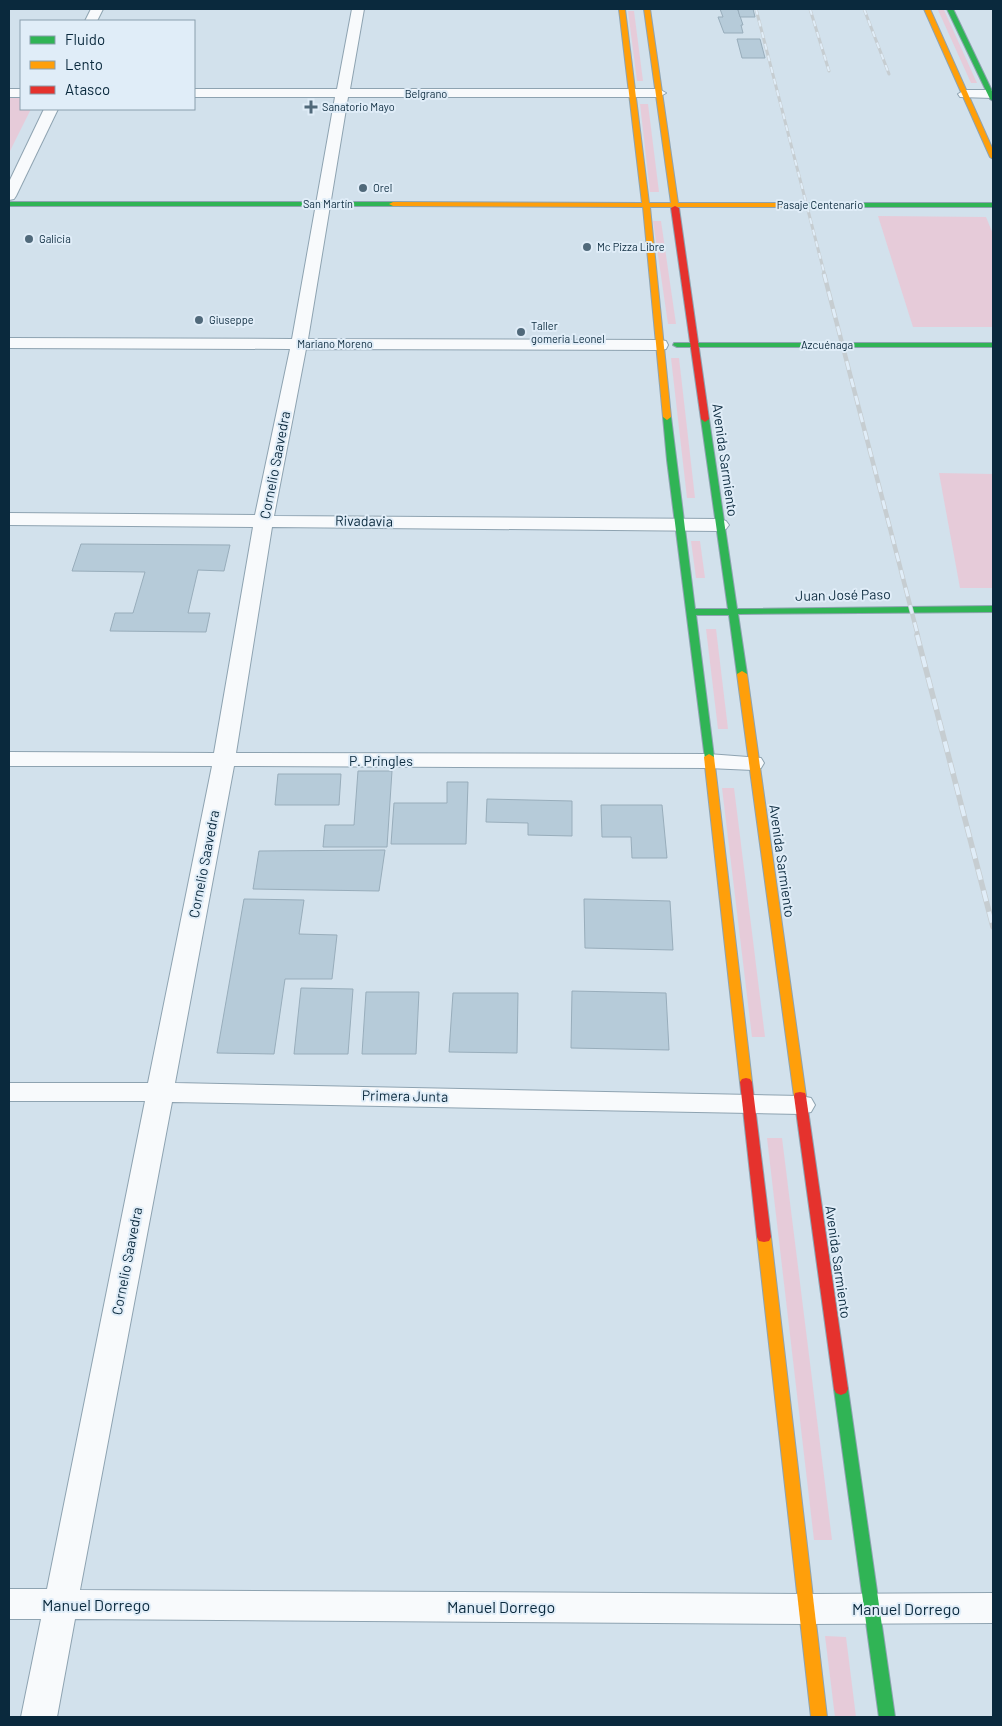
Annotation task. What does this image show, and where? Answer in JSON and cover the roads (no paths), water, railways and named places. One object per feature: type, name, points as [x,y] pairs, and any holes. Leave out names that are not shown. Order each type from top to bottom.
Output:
[{"type":"main road","points":[[622,9],[646,204],[678,524],[692,612],[708,761],[750,1102],[819,1717]]},
{"type":"main road","name":"Avenida Sarmiento","points":[[647,9],[887,1717]]},
{"type":"main road","points":[[927,9],[993,157]]},
{"type":"main road","points":[[950,9],[992,96]]},
{"type":"main road","name":"San Martín","points":[[9,204],[646,204]]},
{"type":"main road","name":"Pasaje Centenario","points":[[646,204],[993,205]]},
{"type":"main road","name":"Azcuénaga","points":[[660,345],[993,345]]},
{"type":"main road","name":"Juan José Paso","points":[[692,612],[993,609]]},
{"type":"street","name":"Cornelio Saavedra","points":[[39,1717],[224,760],[264,520],[299,344],[322,204],[358,9]]},
{"type":"street","name":"Belgrano","points":[[195,93],[659,93]]},
{"type":"street","points":[[965,94],[992,96]]},
{"type":"street","points":[[9,196],[51,110]]},
{"type":"street","name":"Mariano Moreno","points":[[9,343],[660,345]]},
{"type":"street","name":"Rivadavia","points":[[9,519],[720,525]]},
{"type":"street","name":"P. Pringles","points":[[9,759],[708,761],[753,763]]},
{"type":"street","name":"Primera Junta","points":[[9,1092],[160,1092],[750,1102],[801,1105]]},
{"type":"street","name":"Manuel Dorrego","points":[[9,1604],[808,1609],[993,1608]]},
{"type":"railway","points":[[756,9],[825,276]]},
{"type":"railway","points":[[810,9],[829,71]]},
{"type":"railway","points":[[864,9],[889,74]]},
{"type":"railway","points":[[824,274],[918,636]]},
{"type":"railway","points":[[917,635],[993,927]]},
{"type":"place","name":"Sanatorio Mayo","points":[[311,107]]},
{"type":"place","name":"Orel","points":[[363,188]]},
{"type":"place","name":"Galicia","points":[[29,239]]},
{"type":"place","name":"Mc Pizza Libre","points":[[587,247]]},
{"type":"place","name":"Giuseppe","points":[[199,320]]},
{"type":"place","name":"Taller gomeria Leonel","points":[[521,332]]}]
